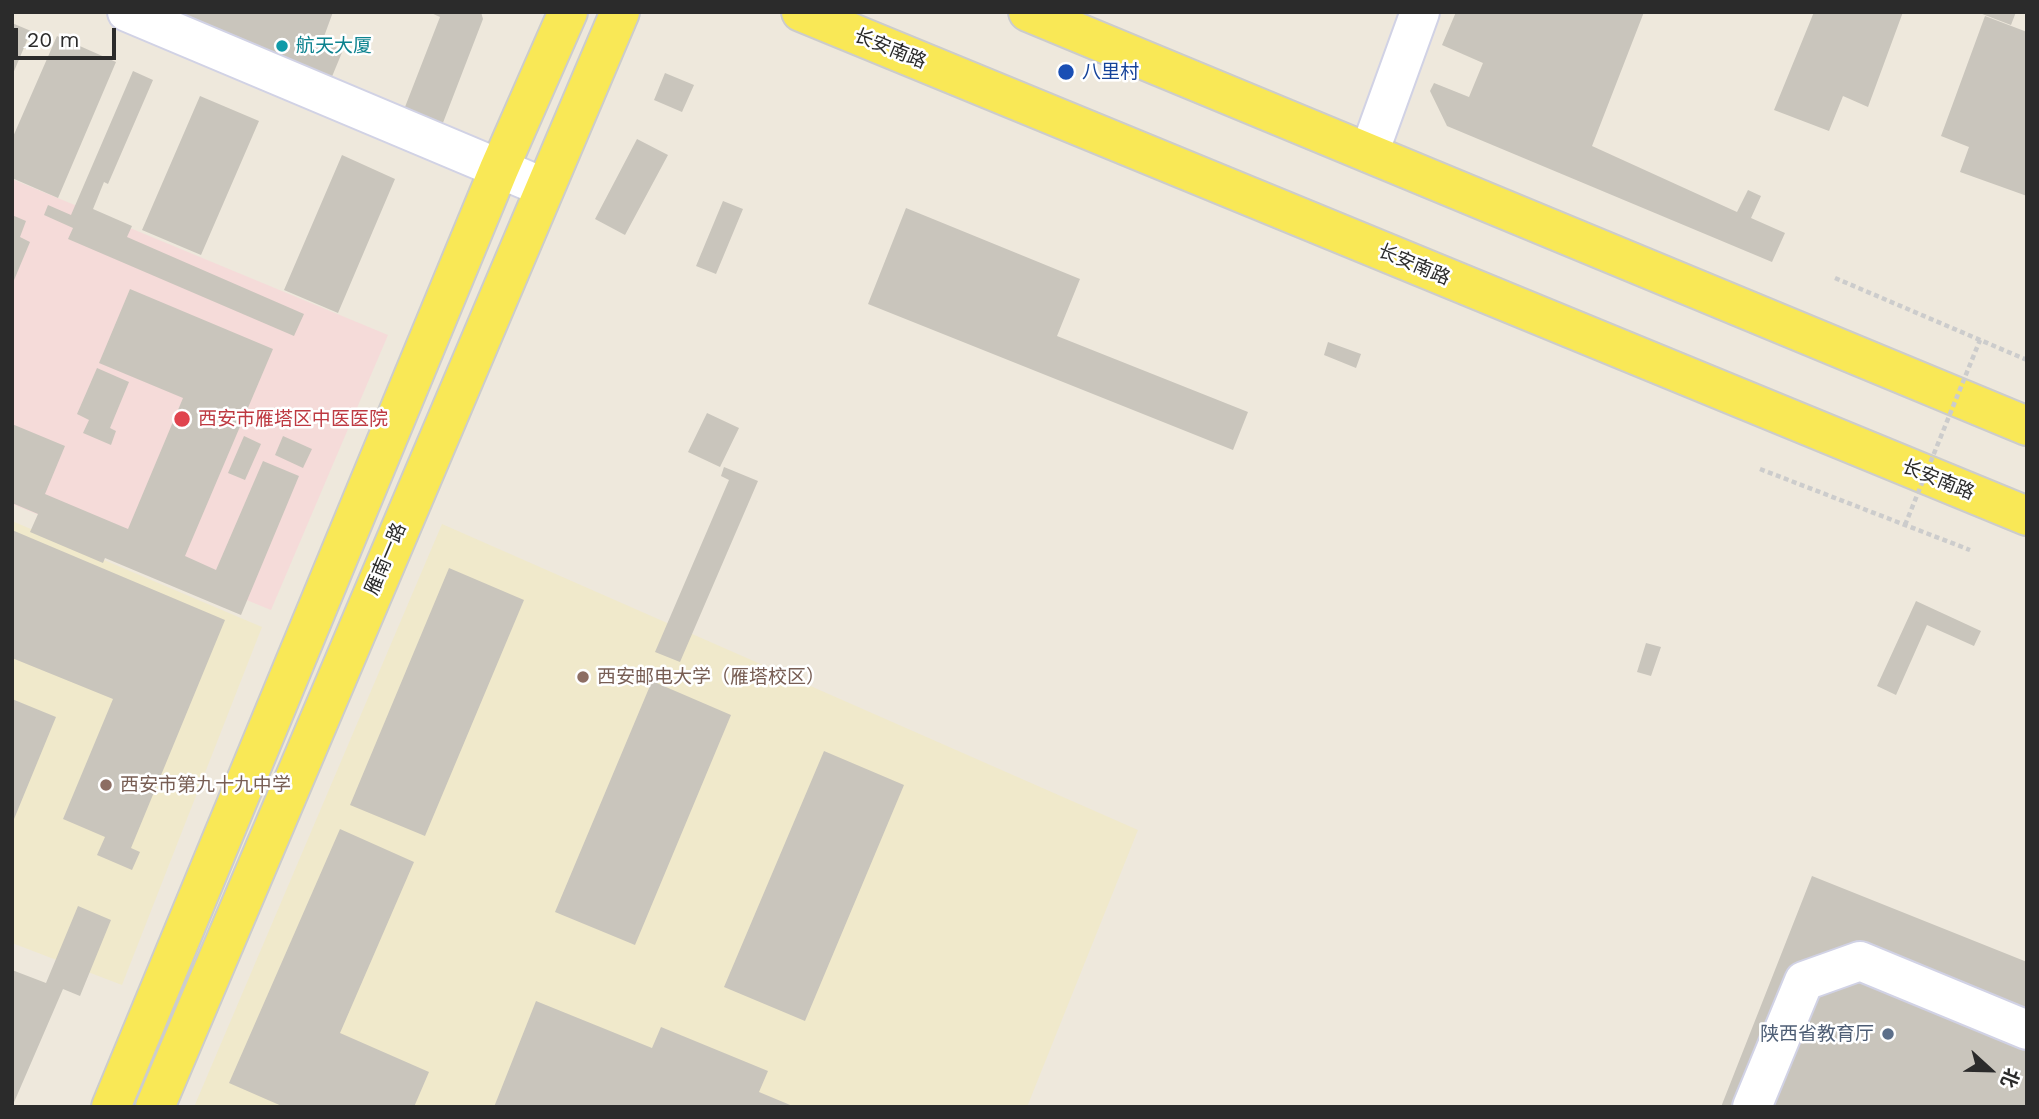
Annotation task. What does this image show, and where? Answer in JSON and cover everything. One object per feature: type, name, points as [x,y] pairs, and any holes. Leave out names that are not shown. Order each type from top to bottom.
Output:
[{"type":"main road","points":[[111,1107],[499,169],[568,12]]},
{"type":"main road","name":"雁南一路","points":[[155,1107],[620,12]]},
{"type":"main road","name":"长安南路","points":[[801,12],[2027,516]]},
{"type":"main road","points":[[1028,12],[2027,426]]},
{"type":"street","points":[[127,12],[544,187]]},
{"type":"street","points":[[1369,153],[1420,12]]},
{"type":"street","points":[[1752,1107],[1804,981],[1860,961],[2027,1030]]},
{"type":"path","points":[[1835,278],[2027,360]]},
{"type":"path","points":[[1905,525],[1980,340]]},
{"type":"path","points":[[1760,470],[1970,550]]},
{"type":"shaded area","name":"西安市雁塔区中医医院","points":[[12,179],[388,335],[271,610],[12,504]]},
{"type":"shaded area","name":"西安市第九十九中学","points":[[12,521],[262,627],[122,985],[12,943]]},
{"type":"shaded area","name":"西安邮电大学（雁塔校区）","points":[[442,524],[1138,830],[1027,1107],[194,1107]]},
{"type":"building","name":"航天大厦","points":[[148,12],[333,12],[322,42],[343,50],[331,79]]},
{"type":"building","name":"航天大厦","points":[[429,12],[481,12],[483,19],[429,159],[391,143],[440,17]]},
{"type":"building","points":[[1456,12],[1644,12],[1592,146],[1737,212],[1748,190],[1761,196],[1751,218],[1785,233],[1772,262],[1447,126],[1430,91],[1434,83],[1469,97],[1483,63],[1442,45]]},
{"type":"building","points":[[1814,12],[1903,12],[1868,107],[1843,96],[1829,131],[1774,110]]},
{"type":"building","points":[[1977,12],[2016,12],[2011,25]]},
{"type":"building","points":[[1985,16],[2027,32],[2027,196],[1960,172],[1969,147],[1941,136]]},
{"type":"building","points":[[12,23],[31,31],[12,76]]},
{"type":"building","points":[[57,36],[116,62],[58,198],[12,178],[12,139]]},
{"type":"building","points":[[133,71],[153,80],[108,184],[104,182],[93,209],[132,226],[127,237],[304,314],[294,336],[68,239],[73,228],[44,215],[48,205],[71,215]]},
{"type":"building","points":[[665,73],[694,85],[682,112],[654,100]]},
{"type":"building","points":[[200,96],[259,121],[201,255],[142,230]]},
{"type":"building","points":[[637,139],[668,155],[625,235],[595,219]]},
{"type":"building","points":[[342,155],[395,179],[338,313],[284,290]]},
{"type":"building","points":[[723,201],[743,209],[716,274],[696,266]]},
{"type":"building","points":[[906,208],[1080,279],[1057,336],[1248,412],[1233,450],[868,304]]},
{"type":"building","points":[[12,215],[26,221],[20,237],[30,242],[12,285]]},
{"type":"building","points":[[130,289],[273,349],[185,556],[216,570],[263,461],[299,476],[241,615],[105,558],[103,563],[30,532],[38,514],[12,503],[12,424],[65,446],[45,494],[128,529],[183,398],[99,363]]},
{"type":"building","points":[[1328,342],[1361,354],[1356,368],[1324,355]]},
{"type":"building","points":[[97,368],[129,382],[110,428],[116,431],[111,445],[83,433],[89,420],[77,414]]},
{"type":"building","points":[[707,413],[739,428],[720,467],[688,452]]},
{"type":"building","points":[[244,436],[261,444],[245,480],[228,473]]},
{"type":"building","points":[[283,436],[312,449],[303,468],[275,455]]},
{"type":"building","points":[[724,467],[758,481],[680,662],[655,652],[729,480],[721,476]]},
{"type":"building","points":[[12,530],[225,620],[131,848],[140,852],[132,870],[97,855],[105,837],[63,819],[113,699],[12,658]]},
{"type":"building","points":[[449,568],[524,600],[425,836],[350,805]]},
{"type":"building","points":[[1916,601],[1981,631],[1974,646],[1927,625],[1896,695],[1877,686]]},
{"type":"building","points":[[1646,643],[1661,647],[1651,676],[1637,672]]},
{"type":"building","points":[[652,681],[731,715],[635,945],[555,912]]},
{"type":"building","points":[[12,699],[56,717],[12,824]]},
{"type":"building","points":[[824,751],[904,785],[805,1021],[724,987]]},
{"type":"building","points":[[340,829],[414,862],[340,1033],[429,1072],[414,1107],[284,1107],[229,1083]]},
{"type":"building","name":"陕西省教育厅","points":[[1812,876],[2027,962],[2027,1107],[1721,1107]]},
{"type":"building","points":[[78,906],[111,920],[80,996],[63,989],[12,1107],[12,970],[46,983]]},
{"type":"building","points":[[536,1001],[652,1048],[661,1027],[768,1071],[759,1092],[795,1107],[494,1107]]},
{"type":"place","name":"航天大厦","points":[[282,46]]},
{"type":"place","name":"八里村","points":[[1066,72]]},
{"type":"place","name":"西安市雁塔区中医医院","points":[[182,419]]},
{"type":"place","name":"西安邮电大学（雁塔校区）","points":[[583,677]]},
{"type":"place","name":"西安市第九十九中学","points":[[106,785]]},
{"type":"place","name":"陕西省教育厅","points":[[1888,1034]]}]
